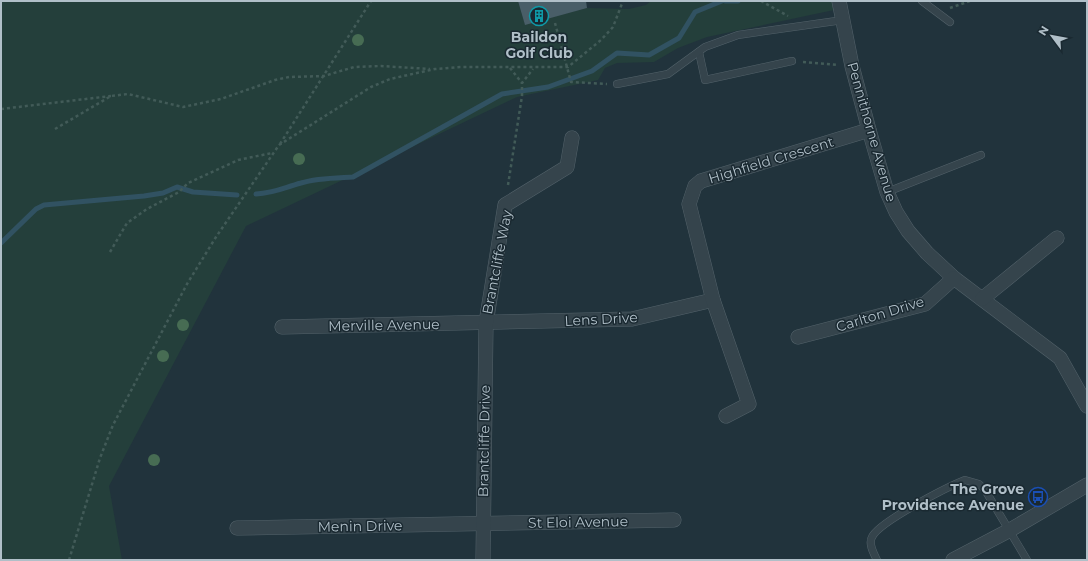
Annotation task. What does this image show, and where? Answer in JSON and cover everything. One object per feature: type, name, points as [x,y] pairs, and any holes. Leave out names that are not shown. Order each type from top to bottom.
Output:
[{"type":"street","name":"Pennithorne Avenue","points":[[839,1],[852,66],[886,192],[908,231],[927,253],[954,278],[1060,358],[1087,406]]},
{"type":"street","name":"Highfield Crescent","points":[[713,300],[689,204],[695,186],[701,181],[869,130]]},
{"type":"street","name":"Brantcliffe Way","points":[[486,322],[505,206],[568,167],[572,138]]},
{"type":"street","points":[[982,299],[1057,238]]},
{"type":"street","name":"Carlton Drive","points":[[798,337],[925,304],[954,278]]},
{"type":"street","name":"Lens Drive","points":[[486,322],[632,319],[713,300]]},
{"type":"street","points":[[713,300],[749,404],[726,416]]},
{"type":"street","name":"Merville Avenue","points":[[282,327],[486,322]]},
{"type":"street","name":"Brantcliffe Drive","points":[[483,560],[482,524],[486,322]]},
{"type":"street","points":[[954,560],[1010,530],[1087,485]]},
{"type":"street","name":"St Eloi Avenue","points":[[482,524],[674,520]]},
{"type":"street","name":"Menin Drive","points":[[237,528],[482,524]]},
{"type":"lane","points":[[922,1],[950,22]]},
{"type":"lane","points":[[617,84],[668,74],[705,47],[738,35],[842,20]]},
{"type":"lane","points":[[699,52],[705,80],[792,61]]},
{"type":"lane","points":[[886,192],[981,155]]},
{"type":"lane","points":[[877,560],[871,546],[871,538],[876,530],[905,512],[965,480],[980,484],[1010,530],[1027,560]]},
{"type":"path","points":[[69,560],[100,458],[112,425],[187,284],[372,1]]},
{"type":"path","points":[[1,109],[128,94],[183,107],[221,99],[275,80],[289,77],[324,76],[354,68],[381,66],[435,69],[460,67],[568,69],[601,40],[613,27],[623,1]]},
{"type":"path","points":[[761,1],[804,25]]},
{"type":"path","points":[[936,13],[970,1]]},
{"type":"path","points":[[555,23],[571,82],[617,84]]},
{"type":"path","points":[[792,61],[852,66]]},
{"type":"path","points":[[510,68],[522,83]]},
{"type":"path","points":[[505,206],[522,96],[521,87],[522,83],[533,68]]},
{"type":"path","points":[[279,145],[371,87],[390,79],[435,69]]},
{"type":"path","points":[[55,130],[111,96]]},
{"type":"path","points":[[110,252],[127,223],[147,209],[179,192],[188,183],[238,160],[272,153]]},
{"type":"green space","points":[[1,1],[518,1],[525,24],[587,8],[629,9],[646,5],[651,1],[832,1],[834,10],[707,37],[678,48],[654,62],[617,63],[605,68],[598,80],[517,97],[246,226],[109,486],[122,560],[1,560]]},
{"type":"building","name":"Baildon Golf Club","points":[[518,1],[586,1],[587,8],[525,25]]},
{"type":"waterway","points":[[256,194],[274,191],[313,180],[353,177],[502,94],[548,87],[592,71],[617,53],[649,55],[679,38],[695,12],[722,1]]},
{"type":"waterway","points":[[725,1],[738,1]]},
{"type":"waterway","points":[[1,243],[36,209],[44,205],[144,196],[163,193],[177,187],[193,192],[237,195]]},
{"type":"place","name":"Baildon Golf Club","points":[[539,16]]},
{"type":"place","name":"The Grove Providence Avenue","points":[[1038,497]]}]
